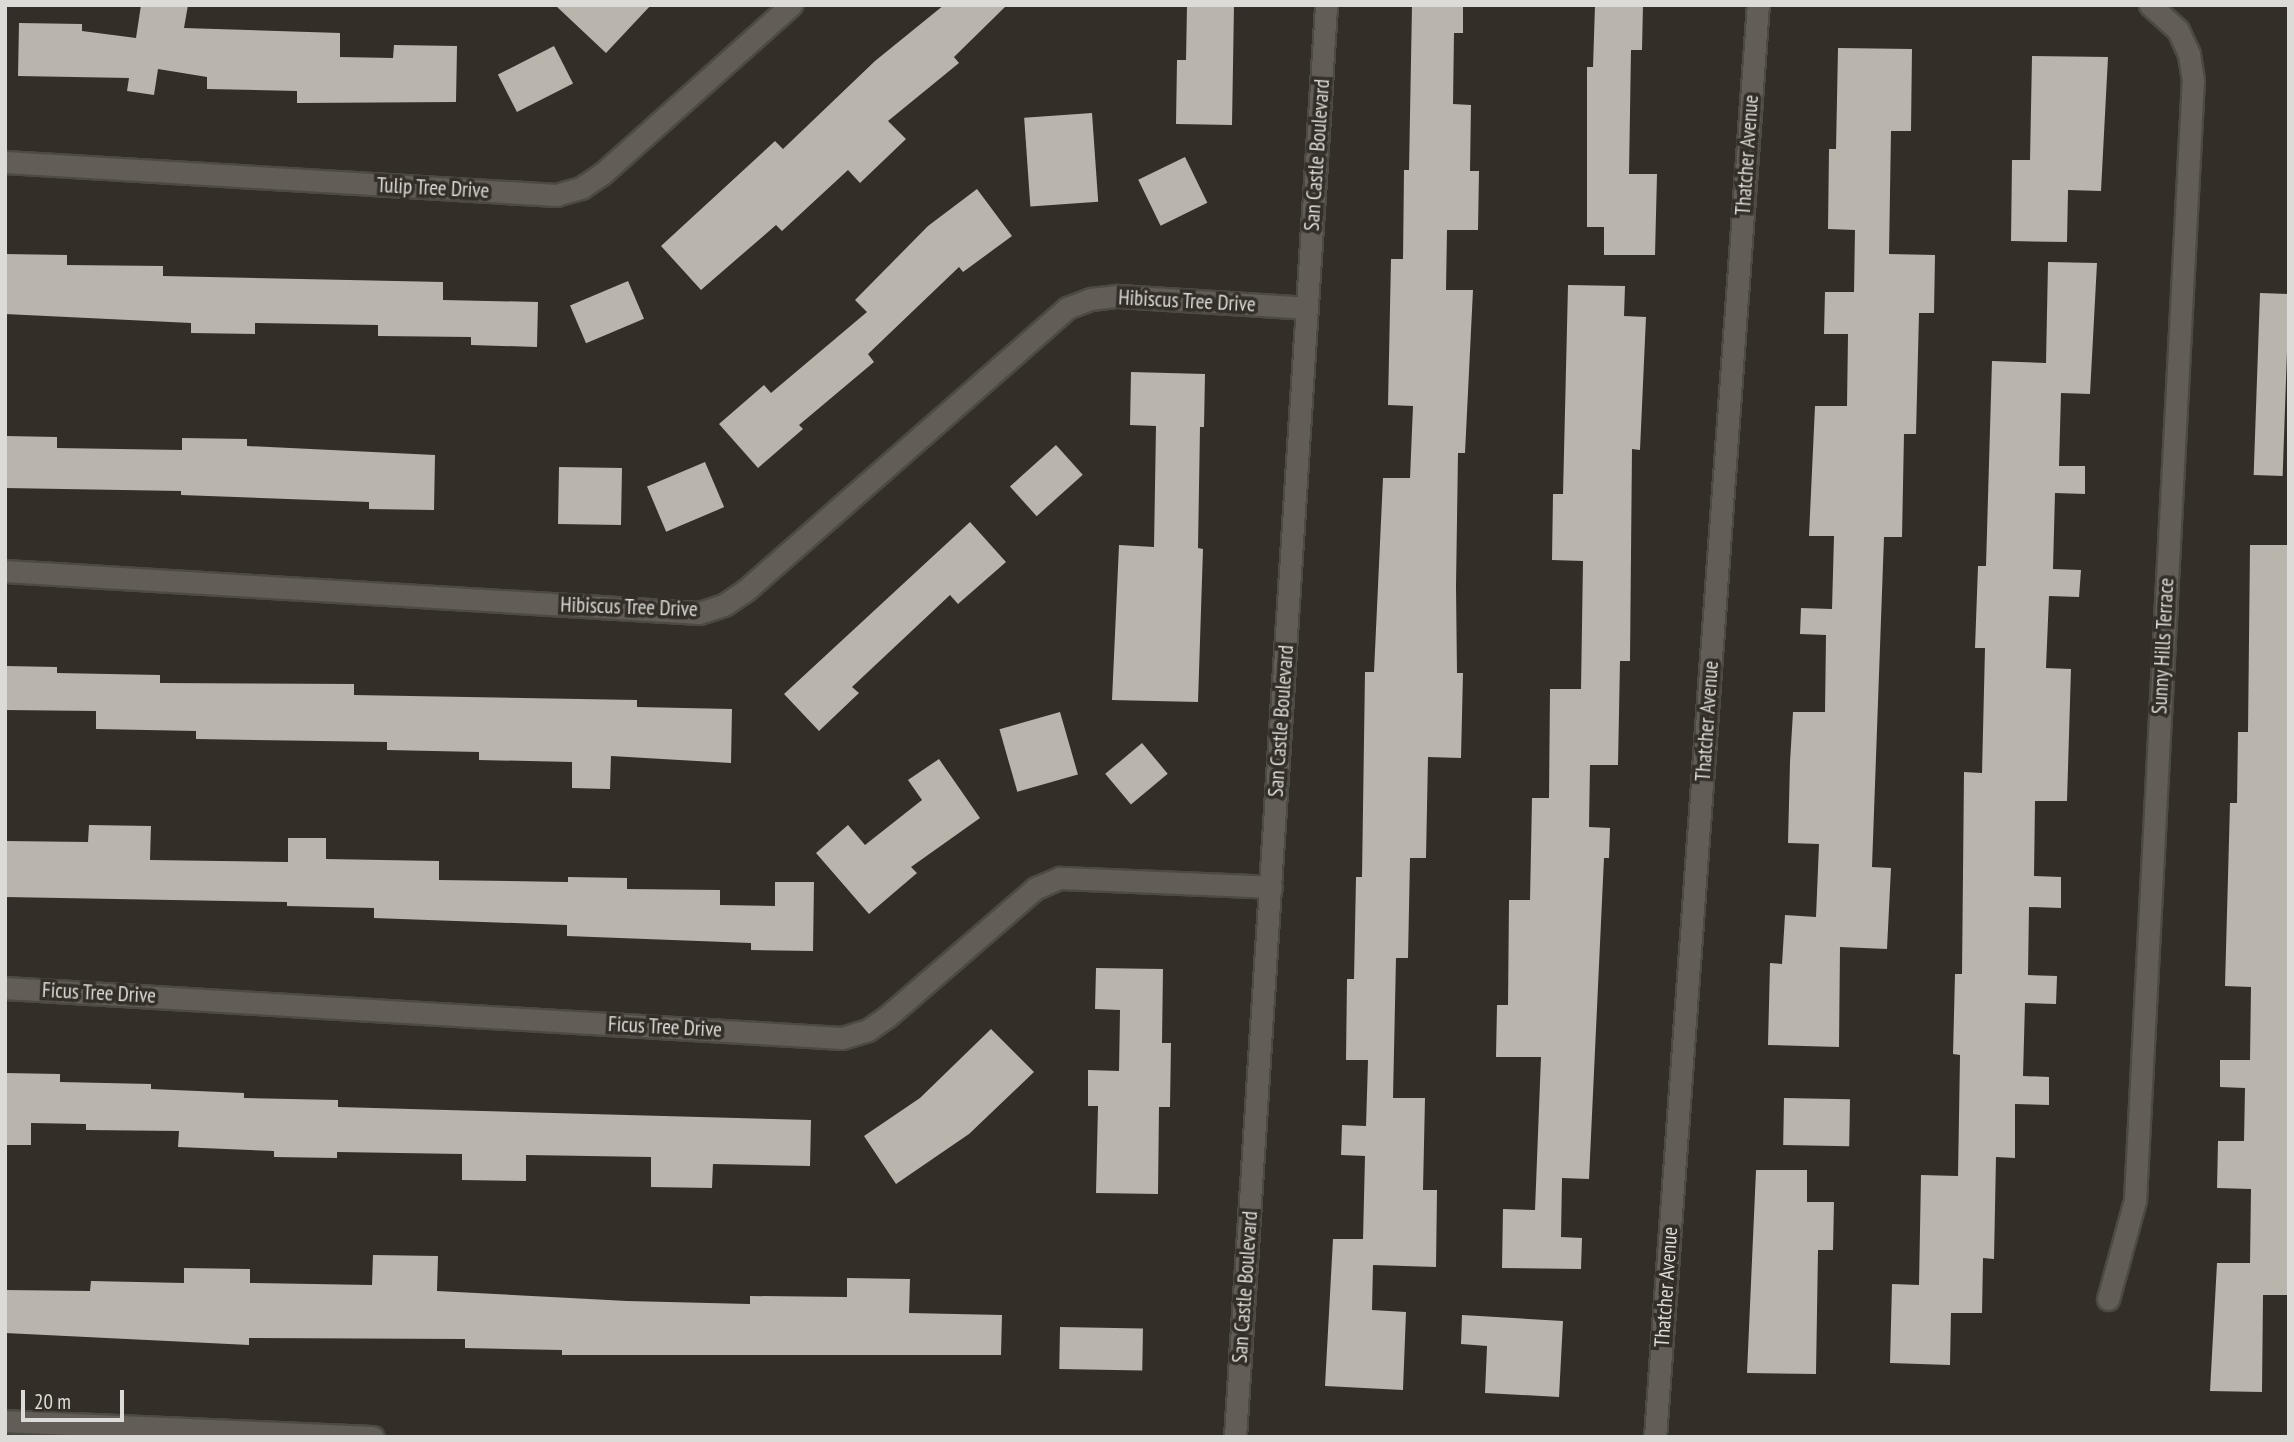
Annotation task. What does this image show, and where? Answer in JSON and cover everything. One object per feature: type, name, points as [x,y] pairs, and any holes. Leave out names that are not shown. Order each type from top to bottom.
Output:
[{"type":"street","name":"Tulip Tree Drive","points":[[5,162],[556,195],[581,188],[602,174],[791,5]]},
{"type":"street","name":"San Castle Boulevard","points":[[1235,1437],[1326,5]]},
{"type":"street","name":"Thatcher Avenue","points":[[1655,1437],[1758,5]]},
{"type":"street","name":"Sunny Hills Terrace","points":[[2108,1299],[2135,1199],[2193,80],[2189,54],[2178,30],[2150,5]]},
{"type":"street","name":"Hibiscus Tree Drive","points":[[5,571],[699,613],[724,605],[745,591],[1067,309],[1091,299],[1117,296],[1307,307]]},
{"type":"street","name":"Ficus Tree Drive","points":[[5,988],[842,1038],[868,1030],[888,1016],[1036,888],[1060,878],[1086,876],[1271,887]]},
{"type":"street","points":[[5,1421],[373,1437]]},
{"type":"building","points":[[141,5],[188,5],[184,28],[340,33],[340,57],[393,58],[394,45],[457,46],[456,102],[297,103],[297,91],[207,89],[207,77],[158,69],[154,95],[127,91],[129,78],[18,76],[19,23],[82,24],[82,31],[136,38]]},
{"type":"building","points":[[555,5],[651,5],[606,53]]},
{"type":"building","points":[[944,5],[1007,5],[954,57],[959,63],[888,121],[906,139],[860,183],[848,170],[782,231],[776,225],[701,290],[661,246],[775,141],[783,149],[875,61]]},
{"type":"building","points":[[1187,5],[1234,5],[1232,125],[1176,124],[1177,60],[1186,60]]},
{"type":"building","points":[[1412,5],[1463,5],[1463,33],[1454,33],[1453,104],[1471,105],[1470,171],[1479,171],[1478,230],[1447,230],[1446,290],[1473,290],[1465,453],[1458,453],[1456,587],[1457,673],[1463,673],[1461,758],[1428,757],[1426,858],[1410,858],[1408,958],[1396,958],[1393,1098],[1425,1098],[1423,1190],[1437,1190],[1436,1267],[1373,1265],[1372,1310],[1406,1312],[1403,1390],[1325,1386],[1333,1239],[1363,1239],[1365,1156],[1341,1155],[1342,1125],[1366,1126],[1368,1060],[1346,1060],[1347,979],[1354,979],[1356,877],[1362,877],[1365,672],[1374,672],[1383,478],[1410,478],[1413,406],[1388,405],[1391,259],[1403,259],[1404,170],[1409,170]]},
{"type":"building","points":[[1595,5],[1643,5],[1642,50],[1631,50],[1629,174],[1657,174],[1655,255],[1604,255],[1604,227],[1587,227],[1587,67],[1593,67]]},
{"type":"building","points":[[554,46],[573,83],[517,112],[498,75]]},
{"type":"building","points":[[1838,48],[1912,49],[1911,131],[1891,131],[1889,254],[1935,255],[1934,313],[1919,313],[1916,434],[1904,434],[1902,537],[1884,537],[1872,867],[1891,868],[1887,949],[1840,947],[1839,1047],[1768,1045],[1770,963],[1782,964],[1785,915],[1816,917],[1819,844],[1788,843],[1790,762],[1793,712],[1825,712],[1826,635],[1800,634],[1801,608],[1832,609],[1834,536],[1809,536],[1815,406],[1847,406],[1848,334],[1824,334],[1825,292],[1854,292],[1855,230],[1828,229],[1829,149],[1836,149]]},
{"type":"building","points":[[2032,56],[2108,57],[2101,191],[2068,190],[2067,242],[2011,241],[2012,160],[2030,160]]},
{"type":"building","points":[[1092,113],[1098,202],[1030,207],[1024,118]]},
{"type":"building","points":[[1185,157],[1207,203],[1161,226],[1138,180]]},
{"type":"building","points":[[977,189],[1012,236],[963,272],[959,267],[868,354],[874,362],[799,425],[803,429],[758,468],[719,424],[764,385],[771,393],[867,312],[855,300],[928,226]]},
{"type":"building","points":[[5,254],[67,255],[67,265],[163,266],[163,276],[443,282],[443,300],[538,302],[537,347],[471,345],[471,337],[378,336],[378,325],[255,323],[255,334],[191,333],[191,323],[5,314]]},
{"type":"building","points":[[2048,262],[2097,263],[2090,394],[2061,393],[2059,466],[2085,466],[2085,494],[2055,493],[2053,569],[2081,570],[2079,597],[2049,596],[2046,668],[2071,669],[2067,801],[2035,801],[2034,876],[2061,877],[2061,908],[2029,907],[2028,975],[2057,976],[2056,1004],[2025,1003],[2023,1076],[2049,1077],[2049,1105],[2015,1104],[2015,1158],[1996,1157],[1994,1259],[1983,1258],[1982,1313],[1951,1313],[1950,1365],[1890,1363],[1892,1284],[1919,1285],[1921,1175],[1958,1176],[1960,1055],[1953,1054],[1955,974],[1962,974],[1964,772],[1982,773],[1985,648],[1975,648],[1978,566],[1986,566],[1992,361],[2046,363]]},
{"type":"building","points":[[628,281],[644,319],[586,343],[570,306]]},
{"type":"building","points":[[1568,285],[1625,286],[1624,316],[1646,317],[1640,450],[1632,449],[1630,661],[1620,661],[1618,765],[1590,765],[1589,827],[1610,828],[1609,858],[1604,858],[1589,1179],[1562,1178],[1561,1237],[1582,1238],[1581,1269],[1502,1268],[1503,1209],[1535,1210],[1541,1057],[1496,1057],[1497,1005],[1508,1005],[1509,900],[1530,900],[1532,798],[1549,798],[1550,689],[1581,689],[1583,561],[1552,560],[1553,494],[1563,494]]},
{"type":"building","points":[[2260,293],[2289,294],[2283,476],[2254,475]]},
{"type":"building","points":[[1131,372],[1205,374],[1204,427],[1200,427],[1198,548],[1203,549],[1198,702],[1112,700],[1119,545],[1154,547],[1156,426],[1130,425]]},
{"type":"building","points":[[5,436],[57,437],[57,448],[182,450],[182,438],[247,439],[247,446],[435,455],[434,510],[369,509],[369,502],[181,495],[181,491],[5,488]]},
{"type":"building","points":[[1056,445],[1083,475],[1037,516],[1010,486]]},
{"type":"building","points":[[705,462],[724,507],[666,532],[647,487]]},
{"type":"building","points":[[559,467],[622,468],[621,525],[558,524]]},
{"type":"building","points":[[970,522],[1006,562],[958,604],[950,595],[852,687],[859,693],[819,731],[784,694]]},
{"type":"building","points":[[2250,545],[2289,545],[2289,1295],[2263,1295],[2262,1392],[2210,1391],[2217,1263],[2250,1263],[2251,1189],[2217,1188],[2218,1141],[2244,1141],[2245,1088],[2220,1087],[2220,1060],[2250,1060],[2251,987],[2225,986],[2230,803],[2237,803],[2238,732],[2248,732]]},
{"type":"building","points":[[5,666],[57,667],[57,673],[160,675],[160,683],[354,684],[354,695],[637,700],[637,707],[732,709],[731,763],[611,756],[610,789],[572,788],[572,762],[479,760],[479,752],[387,750],[387,742],[196,739],[196,731],[96,729],[96,711],[5,710]]},
{"type":"building","points":[[1060,712],[1078,774],[1017,792],[999,729]]},
{"type":"building","points":[[1142,743],[1168,774],[1131,804],[1105,774]]},
{"type":"building","points":[[939,759],[980,818],[911,867],[917,873],[869,914],[816,853],[848,825],[865,845],[922,800],[908,780]]},
{"type":"building","points":[[89,825],[151,826],[150,860],[288,862],[288,838],[326,838],[326,859],[439,861],[439,880],[568,882],[568,877],[627,878],[627,889],[720,890],[720,905],[775,906],[775,882],[814,882],[813,951],[751,950],[751,943],[567,936],[567,925],[374,918],[374,908],[287,906],[287,902],[5,897],[5,841],[88,842]]},
{"type":"building","points":[[1096,968],[1163,969],[1162,1043],[1171,1043],[1170,1107],[1159,1107],[1158,1194],[1096,1193],[1098,1106],[1088,1106],[1088,1070],[1119,1071],[1120,1010],[1095,1009]]},
{"type":"building","points":[[991,1029],[1034,1072],[969,1134],[896,1184],[864,1136],[920,1098]]},
{"type":"building","points":[[5,1073],[60,1074],[60,1082],[151,1084],[151,1089],[244,1093],[244,1098],[338,1100],[338,1107],[811,1120],[810,1166],[713,1164],[712,1188],[651,1187],[651,1157],[526,1155],[526,1181],[462,1180],[462,1154],[337,1152],[337,1158],[274,1157],[274,1151],[178,1147],[179,1131],[86,1130],[86,1124],[31,1123],[31,1145],[5,1145]]},
{"type":"building","points":[[1784,1098],[1850,1099],[1849,1146],[1783,1145]]},
{"type":"building","points":[[1756,1170],[1807,1170],[1807,1202],[1834,1202],[1833,1250],[1818,1250],[1816,1374],[1747,1373]]},
{"type":"building","points":[[373,1255],[438,1256],[437,1291],[627,1301],[750,1304],[750,1296],[847,1297],[847,1278],[910,1279],[909,1313],[1002,1315],[1001,1355],[562,1355],[562,1350],[465,1348],[465,1339],[249,1338],[249,1345],[5,1333],[5,1290],[90,1291],[91,1281],[184,1283],[184,1268],[250,1269],[250,1283],[372,1285]]},
{"type":"building","points":[[1462,1315],[1563,1321],[1559,1397],[1485,1393],[1487,1346],[1461,1344]]},
{"type":"building","points":[[1060,1327],[1143,1328],[1142,1370],[1059,1369]]}]
